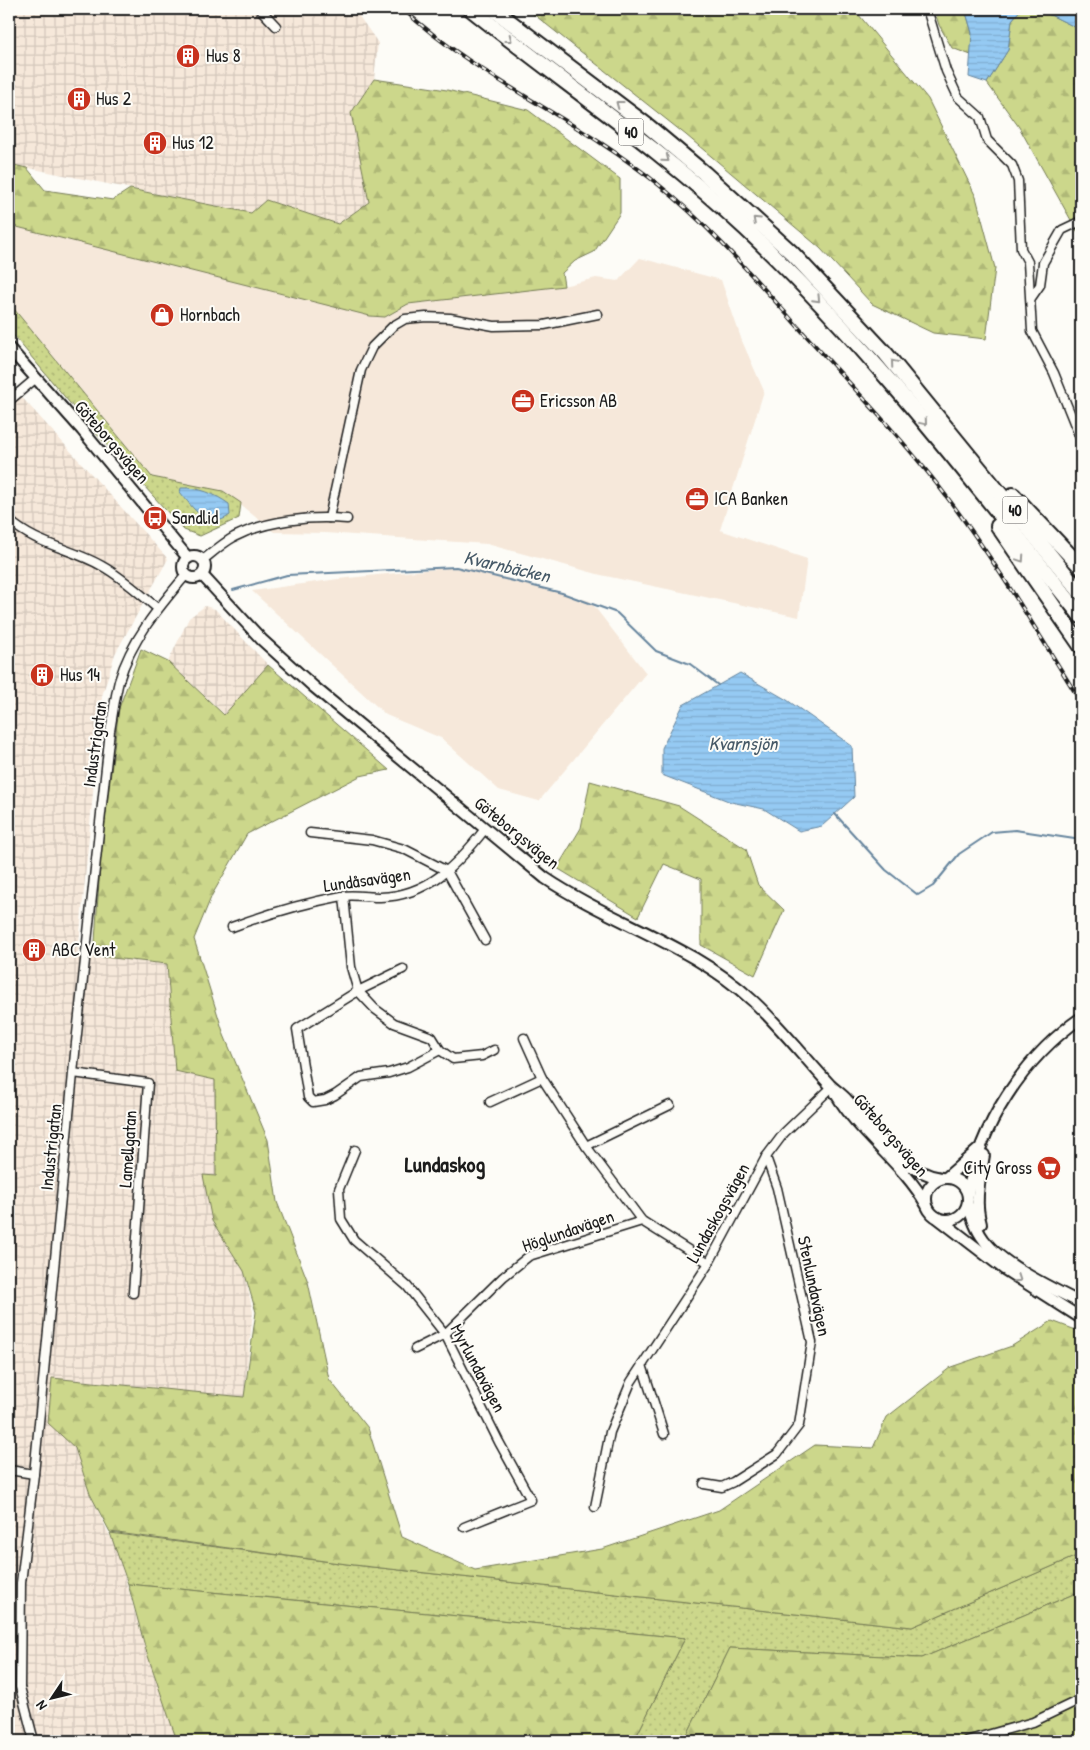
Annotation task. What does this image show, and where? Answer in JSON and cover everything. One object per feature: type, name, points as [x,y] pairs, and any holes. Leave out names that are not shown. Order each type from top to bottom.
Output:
[{"type":"highway","name":"40","points":[[471,9],[639,138],[745,228],[857,343],[956,460],[1081,616]]},
{"type":"highway","name":"40","points":[[493,9],[649,127],[755,218],[850,313],[948,428],[1081,593]]},
{"type":"highway","points":[[948,428],[1081,566]]},
{"type":"highway","points":[[956,460],[978,496],[1081,646]]},
{"type":"street","points":[[260,9],[276,26]]},
{"type":"street","points":[[927,9],[946,71],[958,97],[980,117],[987,140],[1012,165],[1018,181],[1021,249],[1028,262],[1032,331],[1054,373],[1081,440]]},
{"type":"street","points":[[1031,298],[1040,285],[1043,263],[1062,230],[1081,221]]},
{"type":"street","points":[[1028,262],[1043,263]]},
{"type":"street","points":[[329,518],[361,370],[372,347],[393,326],[405,320],[426,317],[450,318],[494,326],[544,325],[598,314]]},
{"type":"street","name":"Göteborgsvägen","points":[[9,348],[87,437],[188,558]]},
{"type":"street","points":[[9,401],[35,379]]},
{"type":"street","points":[[203,560],[234,537],[257,528],[302,520],[347,519]]},
{"type":"street","points":[[9,520],[19,530],[39,541],[102,566],[157,608]]},
{"type":"street","points":[[196,556],[203,560],[205,568],[202,576],[193,578],[186,574],[183,566],[188,558],[196,556]]},
{"type":"street","name":"Industrigatan","points":[[34,1741],[20,1687],[18,1640],[20,1583],[34,1474],[73,1073],[110,731],[119,682],[129,655],[157,608],[186,574]]},
{"type":"street","name":"Göteborgsvägen","points":[[202,576],[262,640],[384,746],[532,868],[566,892],[676,948],[718,973],[767,1015],[832,1087],[847,1099],[906,1163],[920,1172],[944,1178]]},
{"type":"street","name":"Lundåsavägen","points":[[232,926],[308,904],[344,896],[381,897],[406,894],[430,884],[447,871],[485,829]]},
{"type":"street","points":[[310,833],[380,842],[404,849],[447,871],[485,940]]},
{"type":"street","points":[[344,896],[351,967],[358,991],[374,1009],[394,1023],[432,1037],[440,1050],[453,1059],[482,1056],[494,1050]]},
{"type":"street","points":[[403,969],[358,991],[297,1029],[305,1085],[310,1100],[324,1100],[361,1076],[389,1073],[408,1067],[440,1050]]},
{"type":"street","points":[[939,1219],[957,1218],[968,1199],[980,1148],[1010,1092],[1035,1060],[1059,1036],[1081,1018]]},
{"type":"street","points":[[524,1038],[542,1078],[586,1146],[642,1221],[709,1263]]},
{"type":"street","name":"Lamellgatan","points":[[73,1073],[148,1083],[132,1293]]},
{"type":"street","points":[[490,1102],[542,1078]]},
{"type":"street","name":"Göteborgsvägen","points":[[832,1087],[841,1104],[916,1188],[926,1204]]},
{"type":"street","name":"Lundaskogsvägen","points":[[595,1507],[610,1432],[631,1382],[709,1263],[766,1157],[784,1133],[832,1087]]},
{"type":"street","points":[[586,1146],[670,1104]]},
{"type":"street","points":[[987,1133],[977,1193],[977,1212],[987,1236],[1004,1258]]},
{"type":"street","points":[[980,1148],[944,1178],[932,1183],[927,1190],[926,1204],[931,1214],[1004,1269],[1081,1318]]},
{"type":"street","name":"Myrlundavägen","points":[[355,1150],[339,1189],[341,1219],[354,1240],[406,1286],[445,1334],[499,1442],[531,1500],[464,1527]]},
{"type":"street","name":"Stenlundavägen","points":[[704,1484],[722,1487],[733,1482],[777,1454],[798,1425],[812,1342],[777,1188],[766,1157]]},
{"type":"street","points":[[944,1178],[958,1181],[968,1199],[982,1239],[991,1248],[1034,1279],[1081,1303]]},
{"type":"street","name":"Höglundavägen","points":[[415,1348],[445,1334],[503,1278],[529,1256],[642,1221]]},
{"type":"street","points":[[1039,1292],[1081,1312]]},
{"type":"street","points":[[642,1365],[664,1434]]},
{"type":"street","points":[[9,1470],[34,1474]]},
{"type":"street","points":[[966,1741],[1033,1722],[1081,1699]]},
{"type":"shaded area","points":[[9,9],[354,9],[378,43],[374,79],[351,113],[369,202],[338,224],[266,200],[251,213],[9,164]]},
{"type":"shaded area","points":[[9,225],[370,316],[385,317],[408,304],[421,302],[563,286],[596,278],[618,281],[640,258],[721,280],[742,341],[764,391],[720,530],[807,559],[799,617],[601,575],[487,544],[325,533],[274,532],[223,491],[152,477],[9,303]]},
{"type":"shaded area","points":[[9,383],[168,559],[115,654],[102,696],[78,954],[167,964],[175,1071],[215,1079],[216,1176],[204,1175],[212,1221],[244,1271],[253,1312],[244,1397],[53,1378],[48,1422],[75,1448],[90,1494],[117,1551],[146,1650],[177,1741],[9,1741]]},
{"type":"shaded area","points":[[456,567],[469,568],[590,601],[646,673],[539,801],[499,790],[441,738],[386,715],[252,591],[338,579]]},
{"type":"shaded area","points":[[205,606],[215,609],[268,665],[225,715],[168,662],[189,618]]},
{"type":"green space","points":[[527,9],[854,9],[928,99],[976,197],[995,268],[986,339],[933,333],[872,304],[820,248],[686,135]]},
{"type":"green space","points":[[934,9],[965,9],[972,33],[971,55],[952,48],[939,25]]},
{"type":"green space","points":[[1021,9],[1038,9],[1077,28],[1081,27],[1081,238],[1019,127],[987,83],[1008,50],[1012,20]]},
{"type":"green space","points":[[374,79],[447,90],[528,110],[620,179],[620,213],[594,252],[575,261],[562,273],[564,286],[408,304],[385,317],[370,316],[9,225],[9,164],[27,168],[45,190],[113,200],[130,189],[251,213],[266,200],[338,224],[369,202],[351,113]]},
{"type":"green space","points":[[9,303],[152,477],[223,491],[241,503],[239,518],[200,536],[184,530],[84,420],[9,330]]},
{"type":"green space","points":[[141,649],[168,662],[224,715],[268,665],[389,770],[360,776],[247,834],[212,895],[194,939],[224,1035],[268,1140],[277,1202],[308,1282],[329,1379],[368,1428],[402,1537],[475,1570],[602,1549],[719,1510],[815,1445],[873,1448],[887,1417],[951,1367],[1012,1346],[1052,1321],[1081,1332],[1081,1554],[912,1627],[354,1565],[110,1532],[90,1494],[75,1448],[48,1423],[52,1378],[244,1397],[256,1312],[244,1271],[212,1221],[203,1175],[216,1176],[215,1080],[175,1071],[167,964],[94,956],[101,852],[119,708]]},
{"type":"green space","points":[[590,781],[679,806],[746,849],[758,885],[784,910],[755,975],[701,945],[701,879],[664,864],[638,917],[557,868],[581,828]]},
{"type":"green space","points":[[110,1533],[354,1565],[912,1627],[1081,1554],[1081,1591],[922,1658],[730,1648],[684,1741],[634,1741],[685,1638],[128,1584]]},
{"type":"green space","points":[[128,1584],[685,1638],[634,1741],[177,1741],[146,1650]]},
{"type":"green space","points":[[1081,1591],[1081,1741],[684,1741],[730,1648],[922,1658]]},
{"type":"water","points":[[965,9],[1021,9],[1012,20],[1008,50],[987,83],[969,77],[972,33]]},
{"type":"water","points":[[1038,9],[1081,9],[1081,27],[1077,28]]},
{"type":"water","points":[[181,488],[200,490],[218,497],[229,504],[230,515],[222,520],[215,521],[202,516],[180,492]]},
{"type":"water","name":"Kvarnsjön","points":[[740,673],[787,700],[852,746],[854,797],[822,826],[799,831],[764,809],[731,802],[662,775],[662,748],[683,705]]},
{"type":"waterway","name":"Kvarnbäcken","points":[[233,590],[287,575],[456,567],[562,593],[617,613],[656,651],[690,664],[718,685]]},
{"type":"waterway","name":"Kvarnbäcken","points":[[835,814],[886,870],[918,895],[933,886],[959,854],[992,832],[1015,830],[1081,840]]},
{"type":"railway","points":[[403,9],[464,57],[628,161],[678,201],[715,236],[924,467],[996,566],[1081,702]]},
{"type":"place","name":"Hus 8","points":[[188,56]]},
{"type":"place","name":"Hus 2","points":[[79,99]]},
{"type":"place","name":"Hus 12","points":[[155,143]]},
{"type":"place","name":"Hornbach","points":[[162,315]]},
{"type":"place","name":"Ericsson AB","points":[[523,401]]},
{"type":"place","name":"ICA Banken","points":[[697,499]]},
{"type":"place","name":"Sandlid","points":[[155,518]]},
{"type":"place","name":"Hus 14","points":[[42,675]]},
{"type":"place","name":"ABC Vent","points":[[34,950]]},
{"type":"place","name":"City Gross","points":[[1049,1168]]},
{"type":"district","name":"Lundaskog","points":[[445,1164]]}]
